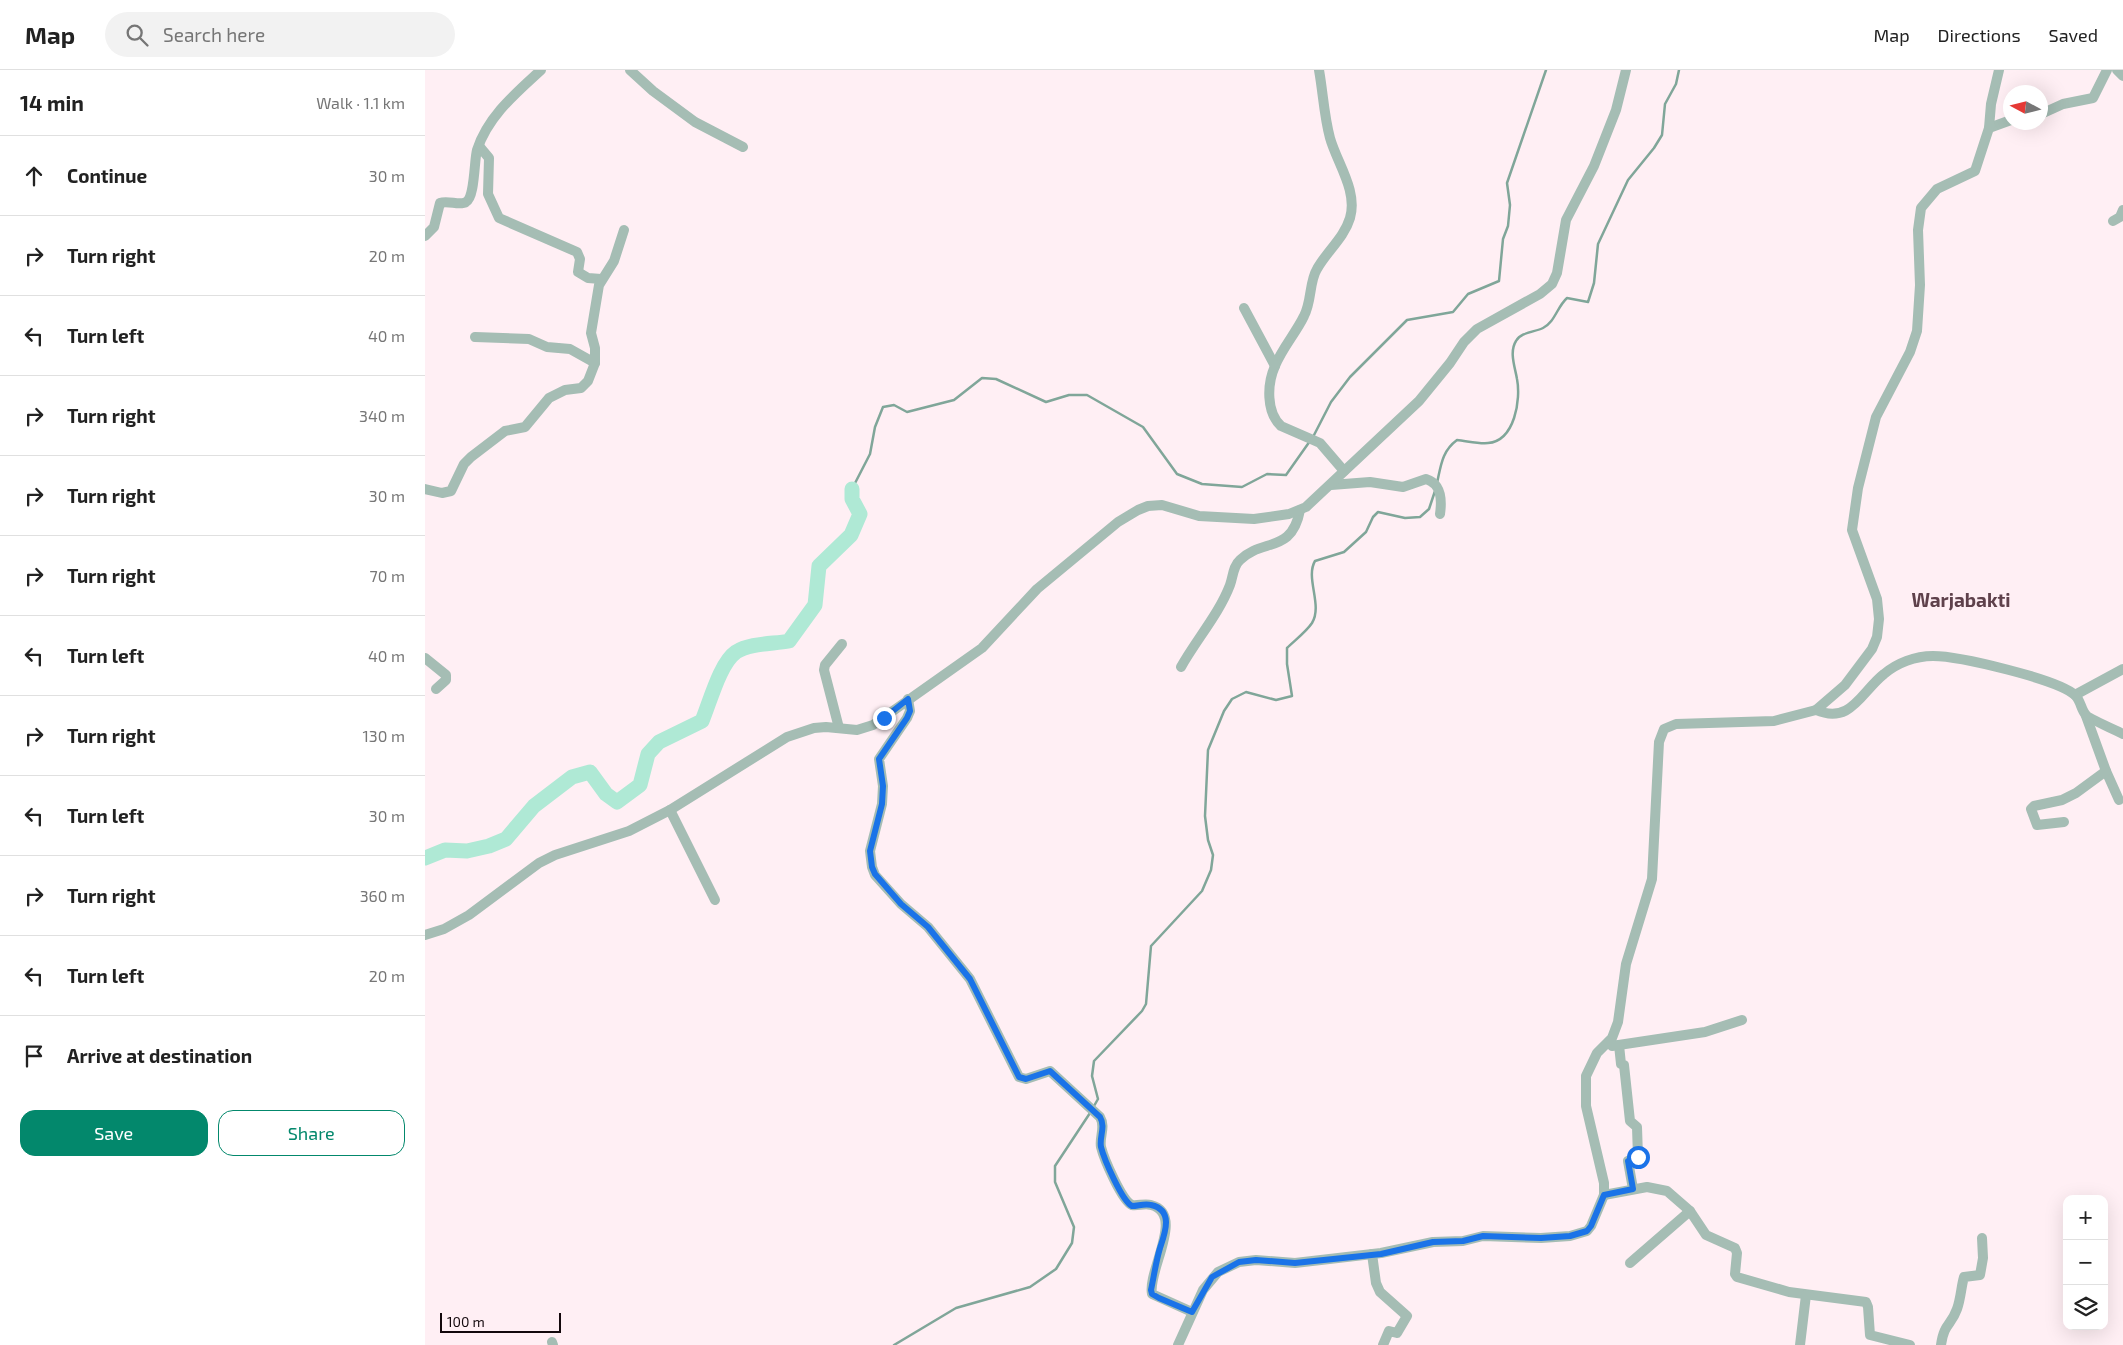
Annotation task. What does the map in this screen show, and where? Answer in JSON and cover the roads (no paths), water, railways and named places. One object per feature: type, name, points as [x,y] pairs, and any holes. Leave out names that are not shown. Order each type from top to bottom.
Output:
[{"type":"street","points":[[425,236],[434,228],[440,203],[464,203],[468,200],[479,146],[491,121],[509,100],[541,70]]},
{"type":"street","points":[[631,70],[653,91],[695,122],[743,147]]},
{"type":"street","points":[[1319,70],[1330,138],[1345,176],[1351,202],[1351,216],[1344,232],[1316,270],[1311,298],[1304,316],[1275,366],[1270,402],[1272,416],[1281,426],[1320,443],[1344,471]]},
{"type":"street","points":[[425,935],[444,929],[469,915],[539,863],[555,855],[629,831],[670,810],[787,737],[814,728],[857,730],[873,725],[983,648],[1037,589],[1118,522],[1138,510],[1148,506],[1162,505],[1199,516],[1255,519],[1300,510],[1331,485],[1419,401],[1450,363],[1464,342],[1477,329],[1540,294],[1552,284],[1557,273],[1566,220],[1597,157],[1616,110],[1626,70]]},
{"type":"street","points":[[1179,1345],[1192,1312],[1212,1277],[1239,1262],[1256,1260],[1287,1263],[1372,1254],[1433,1242],[1463,1241],[1483,1236],[1541,1238],[1581,1234],[1591,1226],[1604,1195],[1604,1183],[1595,1152],[1585,1094],[1588,1072],[1597,1053],[1612,1038],[1618,1022],[1626,964],[1652,879],[1658,751],[1664,729],[1676,724],[1774,721],[1816,710],[1845,685],[1872,649],[1879,628],[1877,599],[1870,584],[1853,530],[1853,510],[1872,428],[1882,402],[1910,352],[1917,331],[1920,214],[1925,202],[1937,189],[1973,173],[1981,158],[1989,128],[1991,104],[1999,70]]},
{"type":"street","points":[[2048,111],[2063,104],[2093,98],[2107,70]]},
{"type":"street","points":[[2117,70],[2123,76]]},
{"type":"street","points":[[1989,128],[2003,123]]},
{"type":"street","points":[[479,146],[489,158],[489,194],[497,216],[507,223],[571,249],[580,257],[578,272],[588,278],[601,279]]},
{"type":"street","points":[[2113,221],[2120,217],[2123,210]]},
{"type":"street","points":[[425,489],[442,493],[451,491],[464,464],[471,458],[505,431],[527,426],[549,398],[565,390],[581,388],[588,381],[595,363],[595,348],[591,333],[601,279],[614,261],[624,230]]},
{"type":"street","points":[[1244,308],[1275,366]]},
{"type":"street","points":[[475,337],[529,339],[547,347],[570,349],[595,363]]},
{"type":"street","points":[[1331,485],[1370,482],[1403,487],[1426,479],[1434,482],[1439,490],[1442,500],[1440,514]]},
{"type":"street","points":[[1181,667],[1230,586],[1237,563],[1245,556],[1283,540],[1296,527],[1300,510]]},
{"type":"street","points":[[839,728],[824,670],[825,665],[842,644]]},
{"type":"street","points":[[1816,710],[1833,714],[1843,712],[1855,705],[1877,680],[1892,668],[1907,661],[1932,656],[2009,670],[2075,695],[2086,716],[2119,800]]},
{"type":"street","points":[[425,658],[446,676],[436,689]]},
{"type":"street","points":[[2075,695],[2123,669]]},
{"type":"street","points":[[908,699],[910,711],[907,718],[879,759],[883,786],[882,804],[870,851],[875,874],[901,904],[928,927],[970,979],[1019,1077],[1026,1079],[1049,1071],[1098,1114],[1103,1122],[1102,1150],[1124,1199],[1132,1206],[1153,1205],[1161,1209],[1165,1217],[1166,1234],[1160,1248],[1152,1294],[1192,1312]]},
{"type":"street","points":[[2086,716],[2123,734]]},
{"type":"street","points":[[2064,822],[2037,825],[2031,809],[2034,806],[2062,800],[2076,793],[2106,771]]},
{"type":"street","points":[[670,810],[715,900]]},
{"type":"street","points":[[1604,1047],[1705,1032],[1742,1020]]},
{"type":"street","points":[[1619,1045],[1621,1064],[1624,1065],[1630,1121],[1637,1127],[1638,1157],[1628,1161],[1633,1189]]},
{"type":"street","points":[[1604,1195],[1633,1189],[1656,1188],[1667,1191],[1690,1212],[1706,1235],[1731,1245],[1737,1250],[1735,1274],[1737,1277],[1806,1295],[1865,1302],[1868,1307],[1870,1335],[1911,1345]]},
{"type":"street","points":[[1630,1263],[1690,1212]]},
{"type":"street","points":[[1941,1345],[1944,1326],[1950,1321],[1957,1307],[1964,1277],[1980,1275],[1983,1258],[1982,1238]]},
{"type":"street","points":[[1372,1254],[1376,1283],[1380,1292],[1407,1316],[1397,1333],[1389,1331],[1383,1345]]},
{"type":"street","points":[[1800,1345],[1806,1295]]},
{"type":"waterway","points":[[1313,437],[1331,402],[1350,377],[1407,320],[1453,312],[1468,294],[1499,281],[1503,239],[1508,226],[1510,205],[1507,183],[1546,70]]},
{"type":"waterway","points":[[1437,483],[1445,454],[1457,440],[1488,443],[1504,435],[1510,427],[1517,408],[1518,397],[1513,355],[1514,345],[1518,338],[1547,325],[1567,298],[1588,302],[1594,283],[1598,244],[1628,180],[1662,135],[1665,104],[1676,84],[1679,70]]},
{"type":"waterway","points":[[852,489],[870,454],[875,427],[883,407],[894,405],[907,412],[954,400],[982,378],[996,379],[1046,402],[1069,395],[1087,395],[1143,427],[1177,474],[1202,484],[1242,487],[1267,474],[1286,475],[1310,441]]},
{"type":"waterway","points":[[425,858],[445,850],[467,851],[489,846],[506,839],[534,806],[572,777],[590,772],[606,794],[617,802],[640,785],[648,754],[659,742],[702,721],[720,674],[730,657],[748,647],[789,641],[815,605],[819,566],[851,535],[860,514],[852,499],[852,489]]},
{"type":"waterway","points":[[1094,1106],[1098,1099],[1092,1076],[1094,1061],[1142,1011],[1146,1004],[1151,946],[1202,891],[1211,870],[1213,855],[1208,840],[1205,816],[1208,750],[1224,711],[1232,699],[1246,692],[1276,700],[1292,696],[1287,664],[1287,648],[1312,623],[1315,616],[1316,608],[1312,575],[1315,561],[1344,552],[1366,532],[1373,517],[1378,512],[1405,518],[1420,517],[1429,509],[1435,491]]},
{"type":"waterway","points":[[894,1345],[956,1308],[1030,1287],[1056,1269],[1072,1243],[1074,1227],[1055,1182],[1055,1166],[1090,1113]]},
{"type":"district","name":"Warjabakti","points":[[1961,600]]}]
